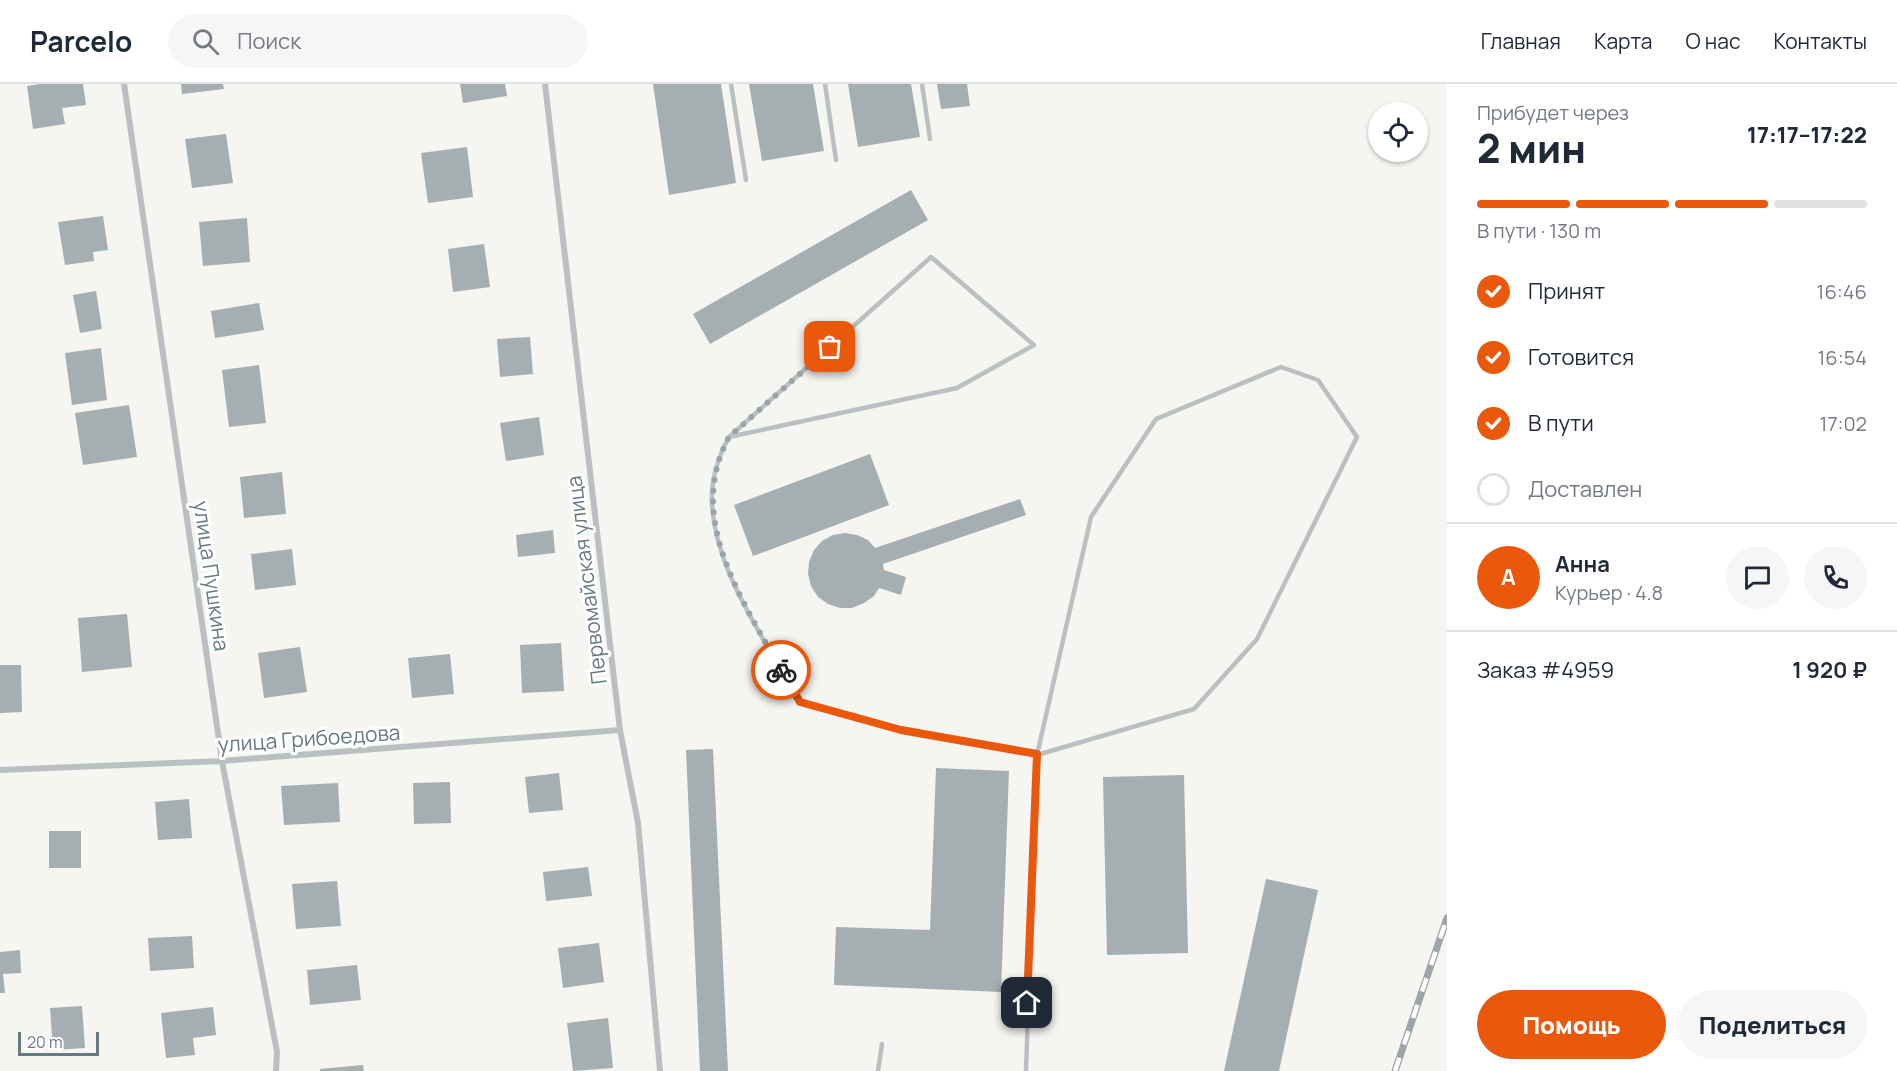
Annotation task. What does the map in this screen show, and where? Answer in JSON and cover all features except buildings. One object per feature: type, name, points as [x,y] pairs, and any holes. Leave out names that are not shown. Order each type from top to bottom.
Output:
[{"type":"street","name":"улица Пушкина","points":[[124,84],[222,761],[277,1052],[276,1071]]},
{"type":"street","name":"Первомайская улица","points":[[545,84],[620,730],[638,823],[660,1071]]},
{"type":"street","name":"улица Грибоедова","points":[[0,770],[222,761],[620,730]]},
{"type":"lane","points":[[731,84],[746,180]]},
{"type":"lane","points":[[825,84],[836,160]]},
{"type":"lane","points":[[922,84],[930,139]]},
{"type":"lane","points":[[729,437],[957,388],[1034,345],[931,257],[729,437],[722,449],[713,481],[712,501],[717,535],[724,560],[746,607],[800,702],[901,730],[1037,754],[1194,709],[1257,639],[1357,437],[1318,380],[1281,367],[1156,418],[1091,517],[1037,754],[1026,1071]]},
{"type":"lane","points":[[878,1071],[882,1044]]},
{"type":"railway","points":[[1395,1071],[1447,918]]},
{"type":"way so far","points":[[781,670],[746,607],[724,560],[713,515],[713,481],[722,449],[729,437],[830,347]]},
{"type":"route","points":[[781,670],[800,702],[901,730],[1037,754],[1027,1003]]}]
